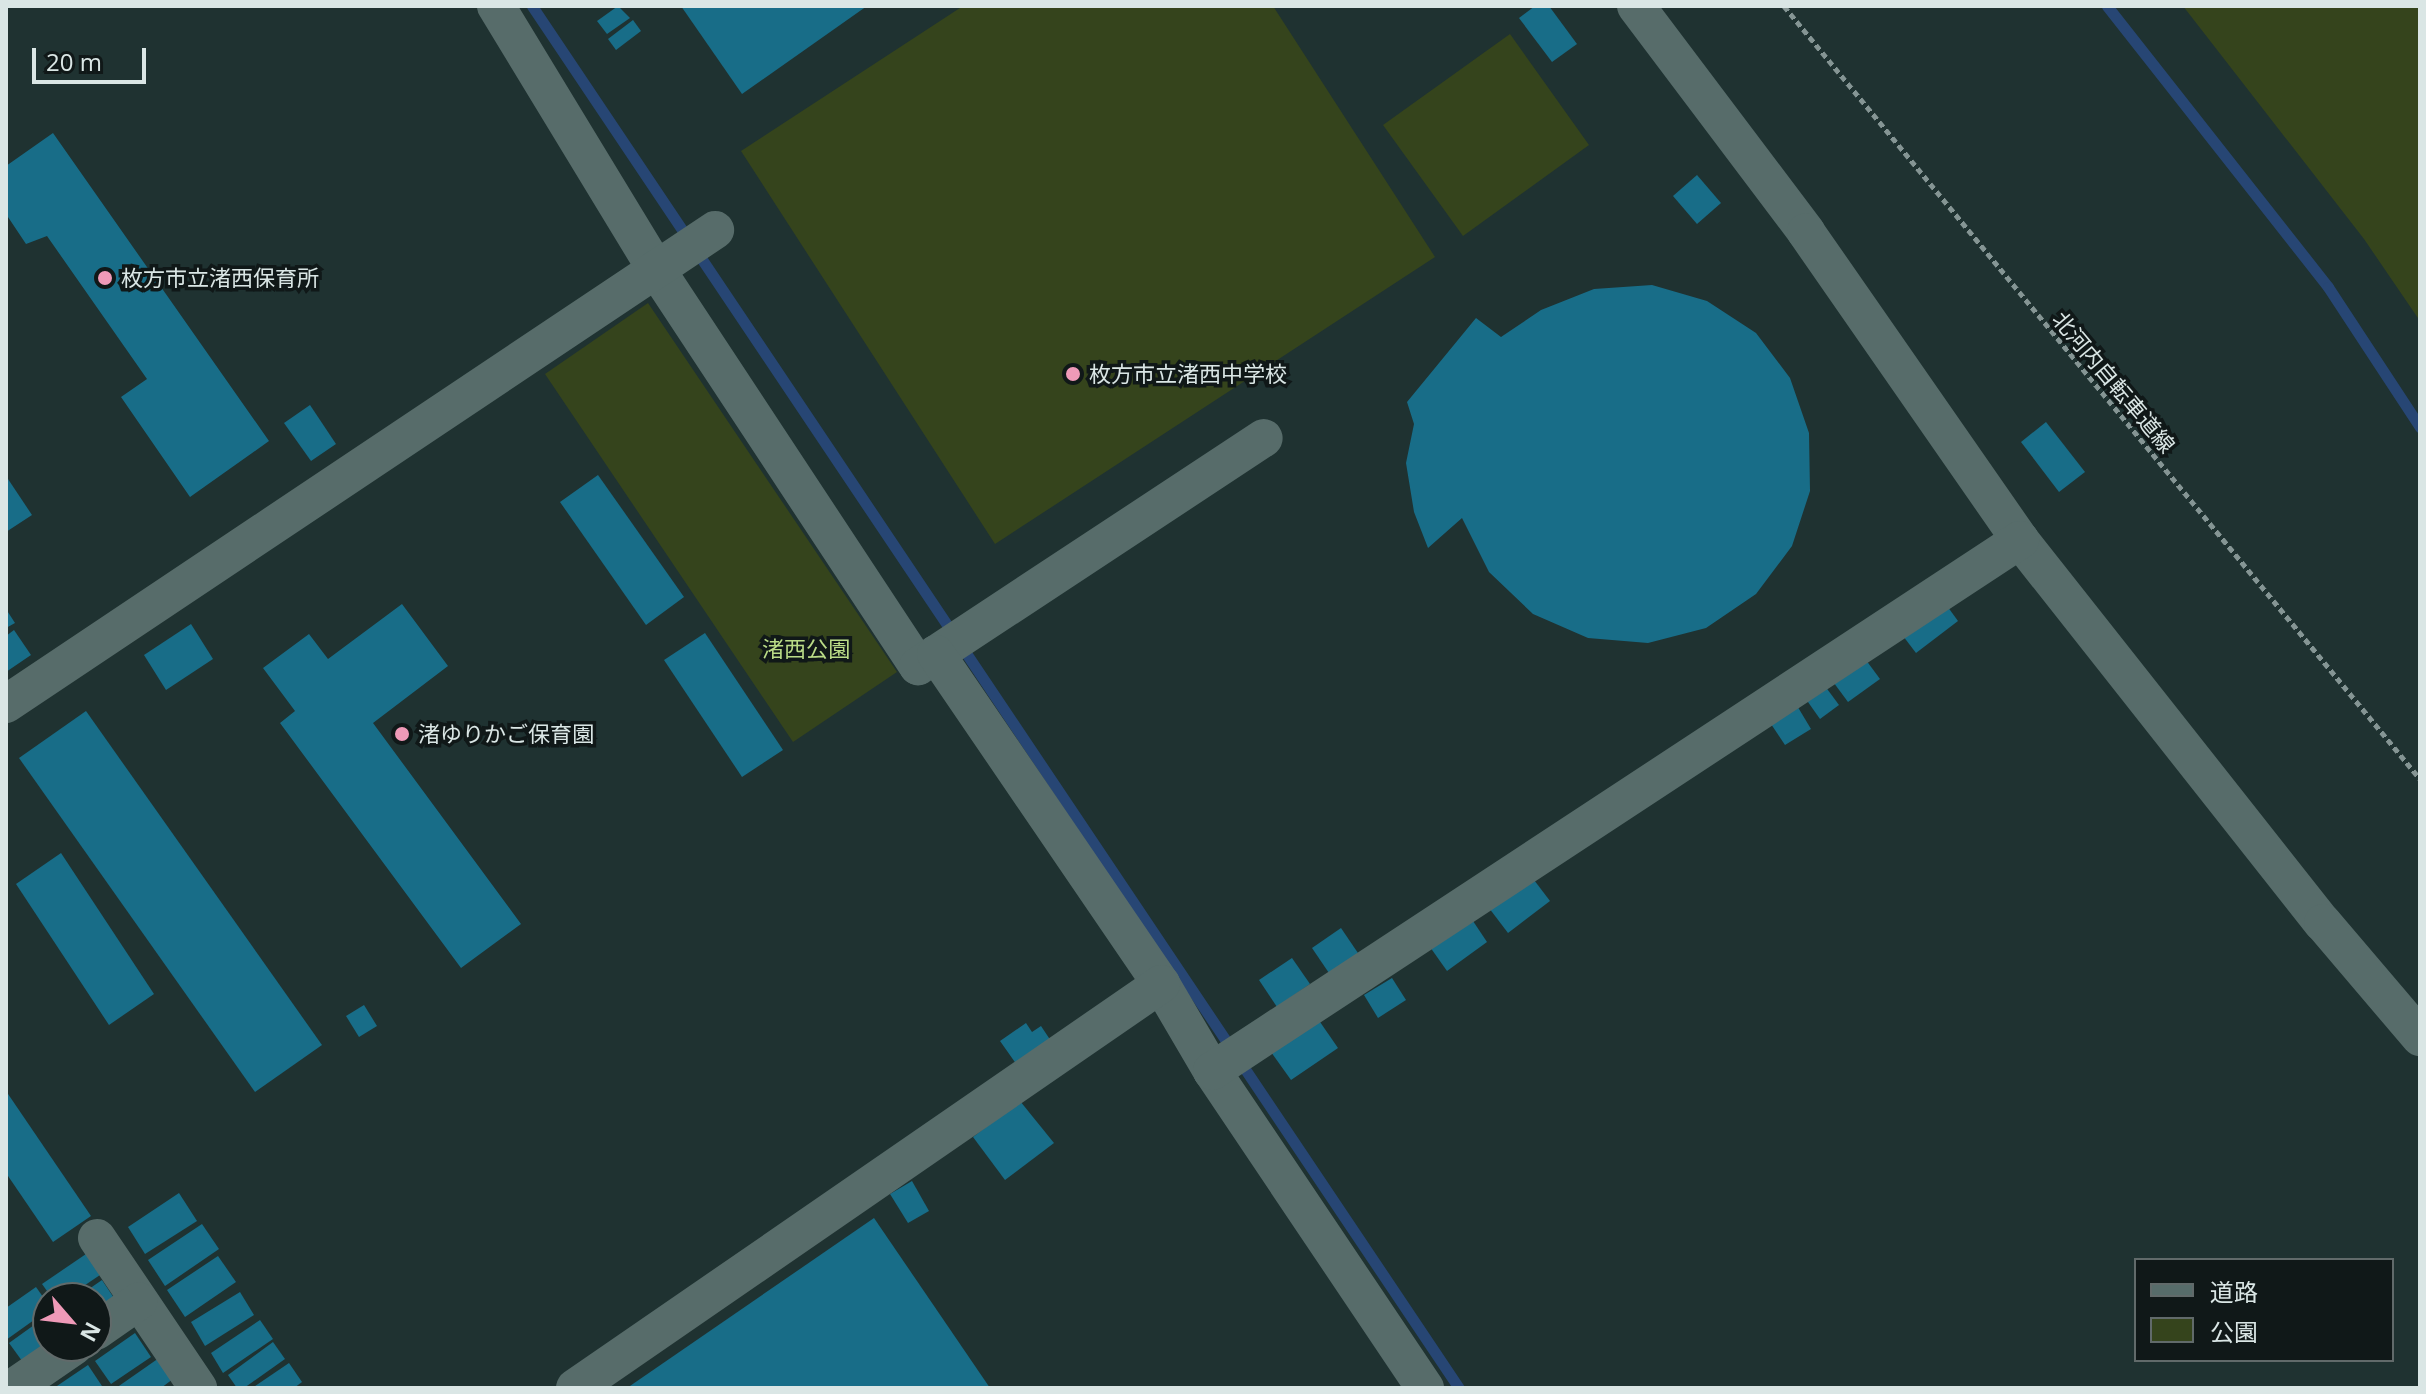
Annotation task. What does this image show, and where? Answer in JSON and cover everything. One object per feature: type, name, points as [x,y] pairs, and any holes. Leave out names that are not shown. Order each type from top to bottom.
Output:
[{"type":"street","points":[[496,6],[665,264],[918,666],[1264,438]]},
{"type":"street","points":[[1636,6],[1806,232],[2020,540],[2323,923],[2420,1037]]},
{"type":"street","points":[[6,704],[715,230]]},
{"type":"street","points":[[1212,1071],[2020,540]]},
{"type":"street","points":[[936,654],[1161,984],[1212,1071],[1425,1388]]},
{"type":"street","points":[[575,1388],[1161,984]]},
{"type":"street","points":[[97,1238],[198,1388]]},
{"type":"street","points":[[112,1320],[139,1301]]},
{"type":"street","points":[[13,1388],[51,1362]]},
{"type":"path","name":"北河内自転車道線","points":[[1784,6],[2420,779]]},
{"type":"green space","name":"枚方市立渚西中学校","points":[[963,6],[1273,6],[1435,257],[995,544],[741,151]]},
{"type":"green space","points":[[2183,6],[2420,6],[2420,321],[2364,239]]},
{"type":"green space","points":[[1510,34],[1589,145],[1463,236],[1383,125]]},
{"type":"green space","name":"渚西公園","points":[[648,303],[897,672],[793,742],[545,374]]},
{"type":"building","points":[[618,6],[630,18],[607,34],[597,21]]},
{"type":"building","points":[[681,6],[867,6],[742,94]]},
{"type":"building","points":[[1535,6],[1549,6],[1577,44],[1552,62],[1519,18]]},
{"type":"building","points":[[633,20],[641,31],[616,50],[608,39]]},
{"type":"building","points":[[53,133],[269,441],[190,497],[121,397],[147,379],[47,236],[26,244],[6,214],[6,166]]},
{"type":"building","points":[[1697,175],[1721,203],[1697,224],[1673,196]]},
{"type":"building","points":[[1652,285],[1707,301],[1756,333],[1790,378],[1809,433],[1810,491],[1792,546],[1756,594],[1706,628],[1648,643],[1588,638],[1533,614],[1489,572],[1462,518],[1428,548],[1414,512],[1406,463],[1414,424],[1407,402],[1476,318],[1501,337],[1541,310],[1594,289]]},
{"type":"building","points":[[310,405],[336,444],[311,461],[284,423]]},
{"type":"building","points":[[2046,422],[2085,472],[2059,492],[2021,442]]},
{"type":"building","points":[[598,475],[684,597],[646,625],[560,502]]},
{"type":"building","points":[[6,476],[32,515],[6,532]]},
{"type":"building","points":[[1942,599],[1958,621],[1916,653],[1900,632]]},
{"type":"building","points":[[402,604],[448,666],[373,723],[521,924],[461,968],[280,723],[295,711],[263,668],[309,634],[328,659]]},
{"type":"building","points":[[6,609],[15,623],[6,628]]},
{"type":"building","points":[[191,624],[213,659],[166,690],[144,655]]},
{"type":"building","points":[[14,630],[31,655],[6,672],[6,636]]},
{"type":"building","points":[[705,633],[783,750],[742,777],[664,660]]},
{"type":"building","points":[[1863,656],[1880,679],[1848,702],[1831,679]]},
{"type":"building","points":[[1822,682],[1839,705],[1820,719],[1803,695]]},
{"type":"building","points":[[1796,704],[1811,729],[1785,745],[1769,721]]},
{"type":"building","points":[[86,711],[322,1045],[255,1092],[19,758]]},
{"type":"building","points":[[61,853],[154,994],[109,1025],[16,884]]},
{"type":"building","points":[[1531,876],[1550,901],[1508,933],[1489,908]]},
{"type":"building","points":[[1471,918],[1487,942],[1447,971],[1430,947]]},
{"type":"building","points":[[1341,928],[1360,956],[1331,976],[1312,948]]},
{"type":"building","points":[[1292,958],[1310,984],[1277,1007],[1259,980]]},
{"type":"building","points":[[1392,978],[1406,1000],[1378,1018],[1364,995]]},
{"type":"building","points":[[364,1005],[377,1026],[359,1037],[346,1016]]},
{"type":"building","points":[[1318,1019],[1338,1048],[1291,1080],[1271,1052]]},
{"type":"building","points":[[1026,1023],[1032,1032],[1041,1026],[1053,1044],[1019,1068],[1000,1041]]},
{"type":"building","points":[[6,1091],[91,1216],[53,1242],[6,1173]]},
{"type":"building","points":[[1020,1101],[1054,1143],[1005,1180],[973,1137]]},
{"type":"building","points":[[912,1181],[929,1211],[908,1223],[890,1194]]},
{"type":"building","points":[[179,1193],[197,1221],[145,1254],[128,1227]]},
{"type":"building","points":[[874,1218],[990,1388],[627,1388]]},
{"type":"building","points":[[202,1224],[219,1249],[165,1286],[148,1260]]},
{"type":"building","points":[[86,1254],[100,1275],[90,1282],[45,1282]]},
{"type":"building","points":[[218,1256],[236,1282],[185,1317],[167,1290]]},
{"type":"building","points":[[32,1290],[32,1321],[6,1340],[6,1308]]},
{"type":"building","points":[[240,1292],[254,1315],[205,1346],[191,1322]]},
{"type":"building","points":[[260,1320],[273,1339],[223,1373],[211,1353]]},
{"type":"building","points":[[32,1326],[32,1360],[25,1365],[9,1343]]},
{"type":"building","points":[[135,1333],[151,1357],[111,1384],[96,1362],[112,1362],[112,1349]]},
{"type":"building","points":[[273,1342],[285,1359],[244,1388],[237,1388],[228,1375]]},
{"type":"building","points":[[159,1358],[173,1379],[161,1388],[116,1388]]},
{"type":"building","points":[[289,1363],[302,1382],[294,1388],[252,1388]]},
{"type":"building","points":[[88,1365],[102,1386],[54,1388]]},
{"type":"waterway","points":[[532,6],[1459,1388]]},
{"type":"waterway","points":[[2107,6],[2328,287],[2420,427]]},
{"type":"place","name":"枚方市立渚西保育所","points":[[105,278]]},
{"type":"place","name":"枚方市立渚西中学校","points":[[1073,374]]},
{"type":"place","name":"渚ゆりかご保育園","points":[[402,734]]}]
